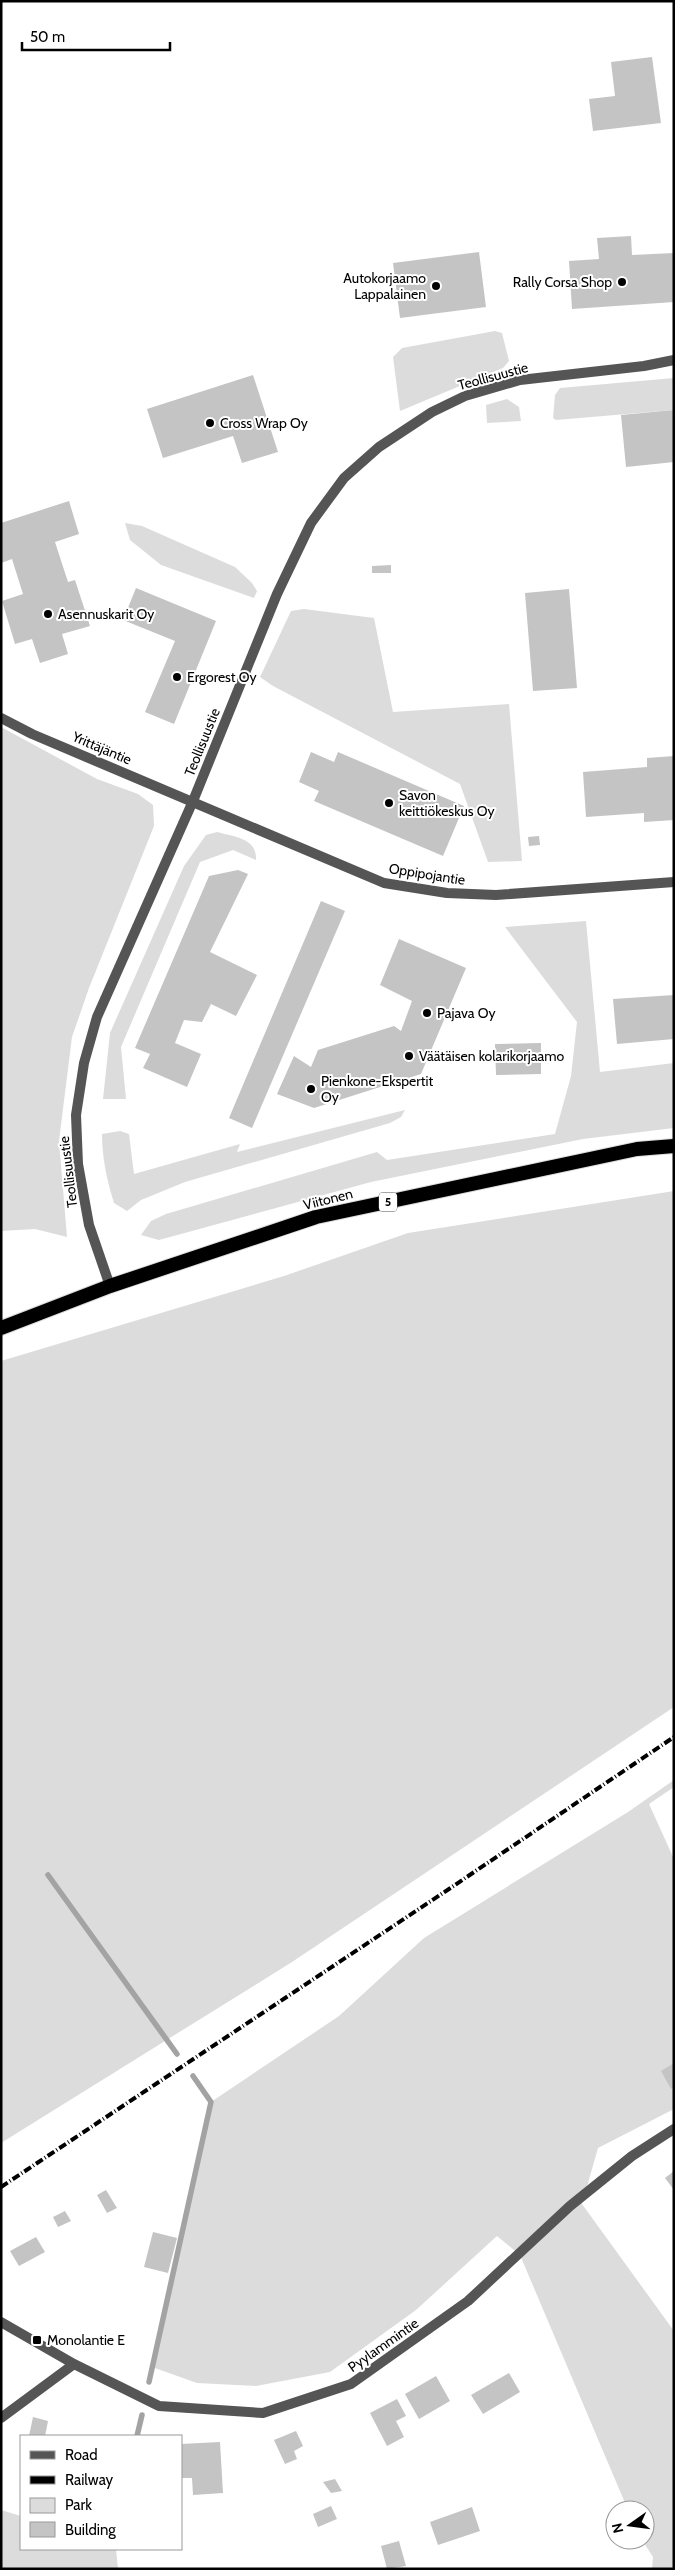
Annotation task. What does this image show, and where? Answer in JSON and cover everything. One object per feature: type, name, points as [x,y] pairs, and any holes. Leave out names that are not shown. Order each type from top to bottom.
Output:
[{"type":"highway","name":"Viitonen","points":[[1,1328],[110,1286],[316,1218],[638,1149],[674,1146]]},
{"type":"street","name":"Teollisuustie","points":[[110,1286],[89,1225],[78,1164],[76,1115],[84,1063],[97,1016],[193,801],[277,594],[311,524],[344,478],[379,447],[432,412],[476,392],[520,380],[644,366],[674,360]]},
{"type":"street","name":"Yrittäjäntie","points":[[1,718],[32,734],[193,801]]},
{"type":"street","name":"Oppipojantie","points":[[193,801],[384,883],[446,893],[496,895],[674,882]]},
{"type":"street","name":"Pyylammintie","points":[[1,2322],[74,2364],[159,2406],[263,2413],[351,2384],[468,2301],[570,2206],[632,2156],[674,2129]]},
{"type":"street","points":[[1,2418],[74,2364]]},
{"type":"green space","points":[[495,331],[502,333],[509,361],[503,368],[400,411],[393,357],[402,348]]},
{"type":"green space","points":[[674,378],[674,410],[556,420],[553,418],[555,395],[560,388]]},
{"type":"green space","points":[[507,399],[519,407],[521,421],[487,423],[486,405]]},
{"type":"green space","points":[[125,523],[142,526],[235,567],[252,583],[257,591],[254,598],[161,565],[130,540]]},
{"type":"green space","points":[[304,609],[374,618],[393,712],[509,704],[522,861],[488,862],[460,784],[273,686],[260,677],[291,611]]},
{"type":"green space","points":[[1,727],[97,779],[138,794],[153,805],[154,826],[89,988],[72,1037],[59,1141],[67,1237],[35,1229],[1,1231]]},
{"type":"green space","points":[[217,832],[238,837],[249,843],[253,847],[256,860],[233,850],[200,862],[121,1047],[126,1099],[103,1099],[110,1033],[184,866],[206,835]]},
{"type":"green space","points":[[586,921],[600,1072],[674,1063],[674,1128],[583,1139],[371,1182],[159,1240],[141,1235],[151,1221],[166,1214],[377,1152],[387,1160],[555,1134],[571,1076],[577,1022],[505,927]]},
{"type":"green space","points":[[405,1110],[401,1117],[390,1123],[185,1182],[141,1200],[127,1211],[114,1203],[105,1169],[102,1134],[120,1131],[129,1134],[134,1174],[240,1144],[237,1152]]},
{"type":"green space","points":[[674,1191],[674,1707],[292,1962],[1,2143],[1,1361],[284,1276],[408,1233]]},
{"type":"green space","points":[[674,1780],[674,1787],[649,1804],[674,1859],[674,2109],[598,2148],[582,2204],[674,2331],[674,2569],[652,2569],[653,2557],[648,2550],[655,2550],[655,2500],[624,2500],[520,2255],[497,2236],[416,2310],[330,2372],[256,2386],[197,2383],[152,2367],[211,2102],[339,2016],[424,1938],[628,1812]]},
{"type":"green space","points":[[1,2510],[20,2516],[20,2550],[116,2550],[118,2569],[1,2569]]},
{"type":"building","points":[[652,57],[661,123],[593,131],[589,99],[615,96],[611,62]]},
{"type":"building","name":"Rally Corsa Shop","points":[[631,236],[632,255],[674,253],[674,302],[572,309],[569,261],[599,259],[597,238]]},
{"type":"building","points":[[479,252],[486,307],[400,318],[393,263]]},
{"type":"building","name":"Cross Wrap Oy","points":[[253,375],[278,452],[242,463],[233,436],[163,458],[147,409]]},
{"type":"building","points":[[674,410],[674,462],[626,467],[621,415]]},
{"type":"building","points":[[69,501],[79,534],[55,542],[68,582],[75,580],[90,626],[62,634],[68,654],[40,663],[32,639],[15,644],[2,601],[23,594],[12,559],[1,563],[1,523]]},
{"type":"building","points":[[391,565],[391,573],[372,573],[372,566]]},
{"type":"building","name":"Ergorest Oy","points":[[136,588],[216,621],[174,724],[145,712],[175,641],[123,620]]},
{"type":"building","points":[[569,589],[577,688],[533,691],[525,593]]},
{"type":"building","name":"Savon keittiökeskus Oy","points":[[311,752],[334,762],[338,752],[464,806],[443,856],[314,801],[319,791],[299,782]]},
{"type":"building","points":[[674,756],[674,820],[644,822],[644,813],[586,817],[583,772],[647,767],[647,758]]},
{"type":"building","points":[[539,836],[540,845],[529,846],[528,837]]},
{"type":"building","points":[[238,870],[248,874],[210,952],[257,975],[236,1016],[211,1004],[202,1022],[184,1020],[175,1043],[201,1054],[187,1087],[143,1068],[150,1054],[135,1048],[209,876]]},
{"type":"building","points":[[321,901],[345,911],[252,1128],[229,1118]]},
{"type":"building","name":"Pajava Oy","points":[[399,939],[466,968],[421,1074],[314,1108],[277,1094],[294,1056],[311,1067],[318,1050],[394,1026],[401,1031],[412,1001],[380,985]]},
{"type":"building","points":[[674,995],[674,1039],[617,1044],[613,999]]},
{"type":"building","points":[[541,1043],[541,1074],[496,1075],[495,1044]]},
{"type":"building","points":[[674,2063],[674,2087],[671,2089],[661,2071]]},
{"type":"building","points":[[674,2171],[674,2190],[665,2178]]},
{"type":"building","points":[[106,2190],[117,2208],[107,2213],[97,2195]]},
{"type":"building","points":[[65,2211],[71,2221],[58,2227],[53,2217]]},
{"type":"building","points":[[153,2232],[177,2238],[168,2273],[144,2267]]},
{"type":"building","points":[[36,2237],[45,2252],[19,2266],[10,2251]]},
{"type":"building","points":[[509,2373],[520,2392],[483,2414],[471,2395]]},
{"type":"building","points":[[436,2376],[450,2401],[419,2419],[405,2394]]},
{"type":"building","points":[[397,2399],[406,2416],[396,2421],[404,2437],[387,2446],[370,2413]]},
{"type":"building","points":[[33,2417],[48,2421],[45,2435],[29,2435]]},
{"type":"building","points":[[296,2431],[303,2446],[294,2451],[297,2459],[285,2464],[274,2440]]},
{"type":"building","points":[[220,2442],[223,2493],[193,2495],[192,2478],[182,2478],[182,2444]]},
{"type":"building","points":[[335,2479],[342,2491],[331,2493],[323,2482]]},
{"type":"building","points":[[331,2506],[337,2519],[318,2527],[313,2514]]},
{"type":"building","points":[[472,2507],[480,2531],[438,2545],[430,2522]]},
{"type":"building","points":[[399,2541],[406,2566],[387,2569],[381,2546]]},
{"type":"waterway","points":[[48,1875],[177,2054]]},
{"type":"waterway","points":[[149,2382],[211,2102],[193,2076]]},
{"type":"waterway","points":[[137,2435],[142,2415]]},
{"type":"railway","points":[[1,2187],[674,1737]]},
{"type":"place","name":"Rally Corsa Shop","points":[[622,282]]},
{"type":"place","name":"Autokorjaamo Lappalainen","points":[[436,286]]},
{"type":"place","name":"Cross Wrap Oy","points":[[210,423]]},
{"type":"place","name":"Asennuskarit Oy","points":[[48,614]]},
{"type":"place","name":"Ergorest Oy","points":[[177,677]]},
{"type":"place","name":"Savon keittiökeskus Oy","points":[[389,803]]},
{"type":"place","name":"Pajava Oy","points":[[427,1013]]},
{"type":"place","name":"Väätäisen kolarikorjaamo","points":[[409,1056]]},
{"type":"place","name":"Pienkone-Ekspertit Oy","points":[[311,1089]]},
{"type":"place","name":"Monolantie E","points":[[37,2340]]}]
